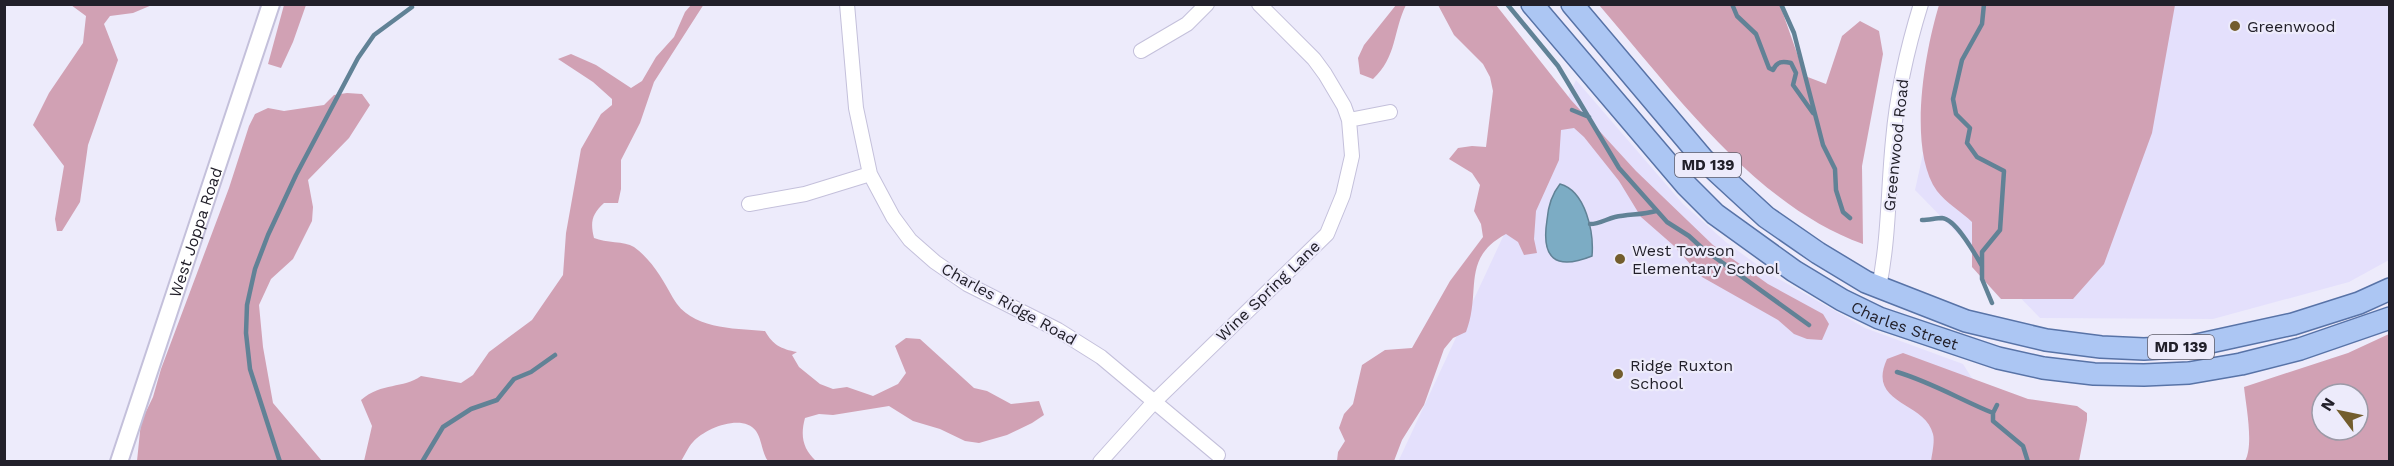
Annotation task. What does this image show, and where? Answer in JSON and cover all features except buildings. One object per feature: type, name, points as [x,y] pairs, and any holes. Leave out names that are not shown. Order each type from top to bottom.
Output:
[{"type":"main road","name":"Charles Street","points":[[1532,4],[1686,185],[1715,214],[1794,271],[1842,300],[1879,318],[1998,358],[2043,368],[2084,373],[2134,375],[2189,373],[2241,364],[2300,349],[2390,318]]},
{"type":"main road","name":"Charles Street","points":[[1572,4],[1702,159],[1736,192],[1783,230],[1846,270],[1880,287],[1966,321],[2046,340],[2090,346],[2144,349],[2192,346],[2270,330],[2359,303],[2390,289]]},
{"type":"street","name":"West Joppa Road","points":[[119,462],[271,4]]},
{"type":"street","name":"Charles Ridge Road","points":[[847,4],[856,108],[870,174],[893,217],[910,240],[935,262],[967,284],[1058,330],[1101,357],[1153,403],[1218,455]]},
{"type":"street","points":[[1141,51],[1187,24],[1207,4]]},
{"type":"street","name":"Wine Spring Lane","points":[[1100,462],[1153,403],[1327,234],[1336,216],[1349,175],[1352,156],[1349,120],[1337,92],[1325,74],[1259,4]]},
{"type":"street","name":"Greenwood Road","points":[[1880,287],[1886,253],[1893,140],[1898,102],[1904,65],[1921,4]]},
{"type":"street","points":[[1349,120],[1390,112]]},
{"type":"street","points":[[749,204],[805,194],[870,174]]},
{"type":"shaded area","points":[[704,4],[654,82],[640,123],[621,160],[621,189],[618,203],[604,203],[597,211],[592,223],[594,238],[634,247],[646,258],[673,298],[690,316],[702,322],[727,328],[765,331],[778,346],[797,352],[792,355],[799,367],[820,384],[833,389],[847,387],[873,396],[898,384],[906,373],[895,346],[906,338],[920,339],[974,388],[987,391],[1011,404],[1039,401],[1044,415],[1007,435],[979,443],[965,441],[940,429],[913,421],[889,406],[833,415],[819,414],[805,418],[803,431],[805,447],[816,461],[768,461],[756,431],[742,423],[734,423],[724,424],[699,437],[681,461],[364,461],[372,426],[361,400],[377,390],[407,383],[421,376],[461,383],[473,375],[489,352],[532,320],[563,275],[566,233],[581,149],[601,114],[612,105],[612,99],[593,82],[558,59],[571,54],[596,65],[631,88],[642,81],[656,57],[674,37],[685,12],[691,5]]},
{"type":"shaded area","points":[[71,5],[152,5],[133,13],[110,16],[104,24],[118,60],[88,145],[80,202],[62,231],[57,231],[55,219],[64,166],[33,125],[49,93],[83,43],[86,16]]},
{"type":"shaded area","points":[[284,5],[306,5],[281,68],[268,64]]},
{"type":"shaded area","points":[[1396,5],[1406,5],[1391,53],[1381,71],[1373,79],[1360,74],[1358,58],[1364,45]]},
{"type":"shaded area","points":[[1438,5],[1496,5],[1571,100],[1636,171],[1713,245],[1768,284],[1823,314],[1829,324],[1822,340],[1807,339],[1794,334],[1778,320],[1702,277],[1673,245],[1641,217],[1619,181],[1584,137],[1574,128],[1561,130],[1559,160],[1536,211],[1534,239],[1537,253],[1524,255],[1518,242],[1506,234],[1483,254],[1477,265],[1473,303],[1466,332],[1453,338],[1444,349],[1424,405],[1402,440],[1394,461],[1337,461],[1338,452],[1345,441],[1339,428],[1344,414],[1353,404],[1362,365],[1385,350],[1412,348],[1450,281],[1483,237],[1481,224],[1474,211],[1480,185],[1472,173],[1449,159],[1458,148],[1486,147],[1493,91],[1490,77],[1483,64],[1454,35]]},
{"type":"shaded area","points":[[1599,5],[1780,5],[1805,76],[1826,84],[1842,36],[1860,21],[1879,31],[1883,54],[1862,166],[1863,244],[1824,226],[1786,202],[1751,174],[1686,108]]},
{"type":"shaded area","points":[[1939,5],[2175,5],[2152,133],[2104,264],[2073,299],[2001,299],[1972,267],[1972,222],[1937,191],[1928,173],[1923,151],[1921,100],[1924,73]]},
{"type":"shaded area","points":[[1956,5],[2389,5],[2389,260],[2349,282],[2213,319],[2040,318],[1915,190]]},
{"type":"shaded area","name":"West Towson Elementary School","points":[[1576,80],[1683,204],[1727,243],[1770,274],[1865,328],[1963,364],[2003,427],[1989,461],[1398,462]]},
{"type":"shaded area","points":[[362,94],[370,105],[349,138],[308,180],[313,207],[312,221],[293,259],[271,279],[259,305],[263,347],[273,403],[322,461],[137,461],[141,422],[153,397],[161,369],[255,114],[268,108],[284,111],[324,105],[334,95]]},
{"type":"shaded area","points":[[2389,334],[2389,461],[2245,461],[2248,454],[2249,436],[2244,387],[2348,353]]},
{"type":"shaded area","points":[[1903,353],[2028,399],[2077,406],[2087,413],[2079,461],[1931,461],[1934,437],[1928,423],[1890,394],[1884,385],[1883,374],[1887,359]]},
{"type":"water","points":[[1560,184],[1569,188],[1582,204],[1590,225],[1592,256],[1569,262],[1553,258],[1549,252],[1546,233],[1549,206]]},
{"type":"waterway","points":[[1507,4],[1558,66],[1619,168],[1667,222],[1809,325]]},
{"type":"waterway","points":[[1732,4],[1737,16],[1756,34],[1769,68],[1773,70],[1780,62],[1791,63],[1796,73],[1793,85],[1813,113]]},
{"type":"waterway","points":[[1781,4],[1794,33],[1823,145],[1835,169],[1836,190],[1843,212],[1850,218]]},
{"type":"waterway","points":[[1984,4],[1982,24],[1962,60],[1953,99],[1956,114],[1970,128],[1967,143],[1977,157],[2004,171],[2000,230],[1982,252],[1982,279],[1992,303]]},
{"type":"waterway","points":[[280,462],[250,369],[246,333],[247,305],[255,269],[296,175],[358,58],[374,35],[412,7]]},
{"type":"waterway","points":[[1572,110],[1589,117]]},
{"type":"waterway","points":[[1590,224],[1615,217],[1656,211]]},
{"type":"waterway","points":[[1922,220],[1942,218],[1953,224],[1965,238],[1982,266]]},
{"type":"waterway","points":[[422,462],[443,427],[471,409],[497,400],[514,379],[531,372],[555,355]]},
{"type":"waterway","points":[[1897,372],[1993,413]]},
{"type":"waterway","points":[[1997,405],[1993,413],[1993,421],[2023,446],[2028,462]]},
{"type":"place","name":"Greenwood","points":[[2235,26]]},
{"type":"place","name":"West Towson Elementary School","points":[[1620,259]]},
{"type":"place","name":"Ridge Ruxton School","points":[[1618,374]]}]
